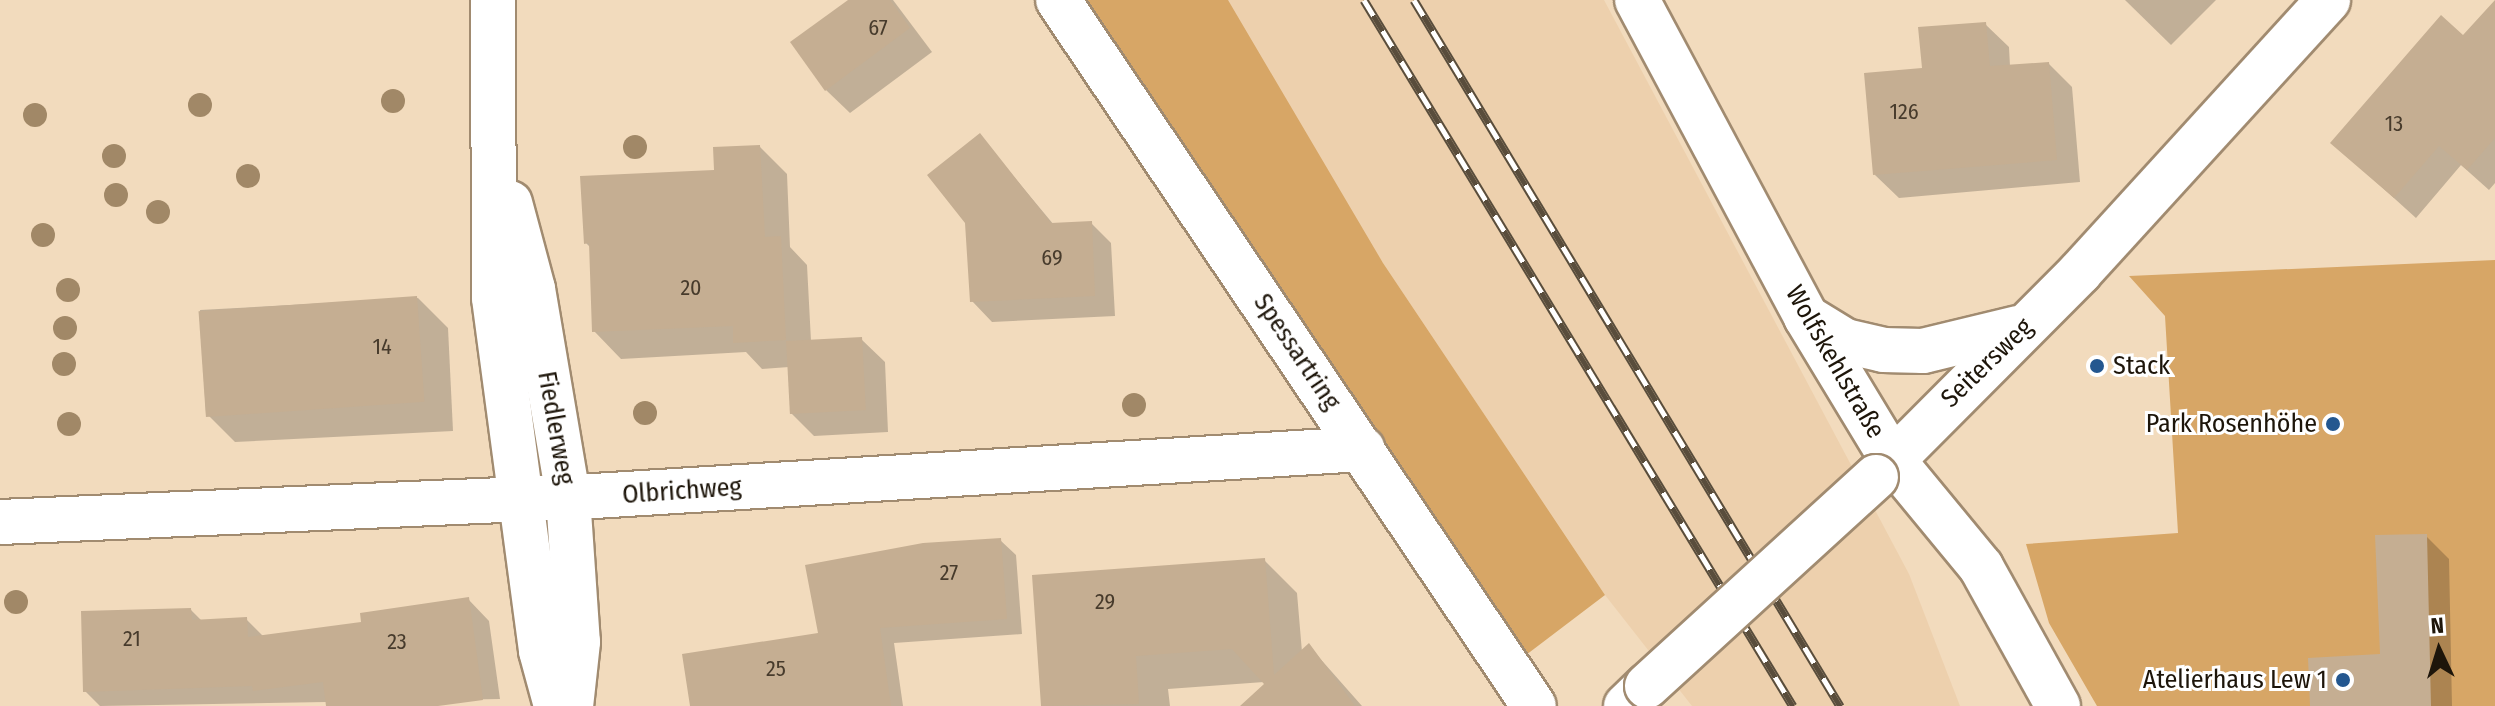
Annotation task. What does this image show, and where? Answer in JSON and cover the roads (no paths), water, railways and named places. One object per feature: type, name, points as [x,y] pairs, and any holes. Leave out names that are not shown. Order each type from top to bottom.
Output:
[{"type":"street","name":"Fiedlerweg","points":[[493,0],[497,154],[494,298],[541,651],[556,706]]},
{"type":"street","name":"Spessartring","points":[[1058,0],[1534,706]]},
{"type":"street","name":"Wolfskehlstraße","points":[[1637,0],[1884,468],[1981,567],[2058,706]]},
{"type":"street","name":"Seitersweg","points":[[1637,696],[1884,468],[2024,327],[2119,231],[2328,0]]},
{"type":"street","name":"Fiedlerweg","points":[[497,154],[533,289],[568,497],[578,642],[571,706]]},
{"type":"street","points":[[1806,317],[1845,341],[1883,350],[1923,351],[2024,327]]},
{"type":"street","name":"Olbrichweg","points":[[0,522],[568,497],[1363,449]]},
{"type":"railway","points":[[1364,0],[1793,706]]},
{"type":"railway","points":[[1414,0],[1840,706]]},
{"type":"place","name":"Stack","points":[[2097,366]]},
{"type":"place","name":"Park Rosenhöhe","points":[[2333,424]]},
{"type":"place","name":"Atelierhaus Lew 1","points":[[2343,680]]}]
